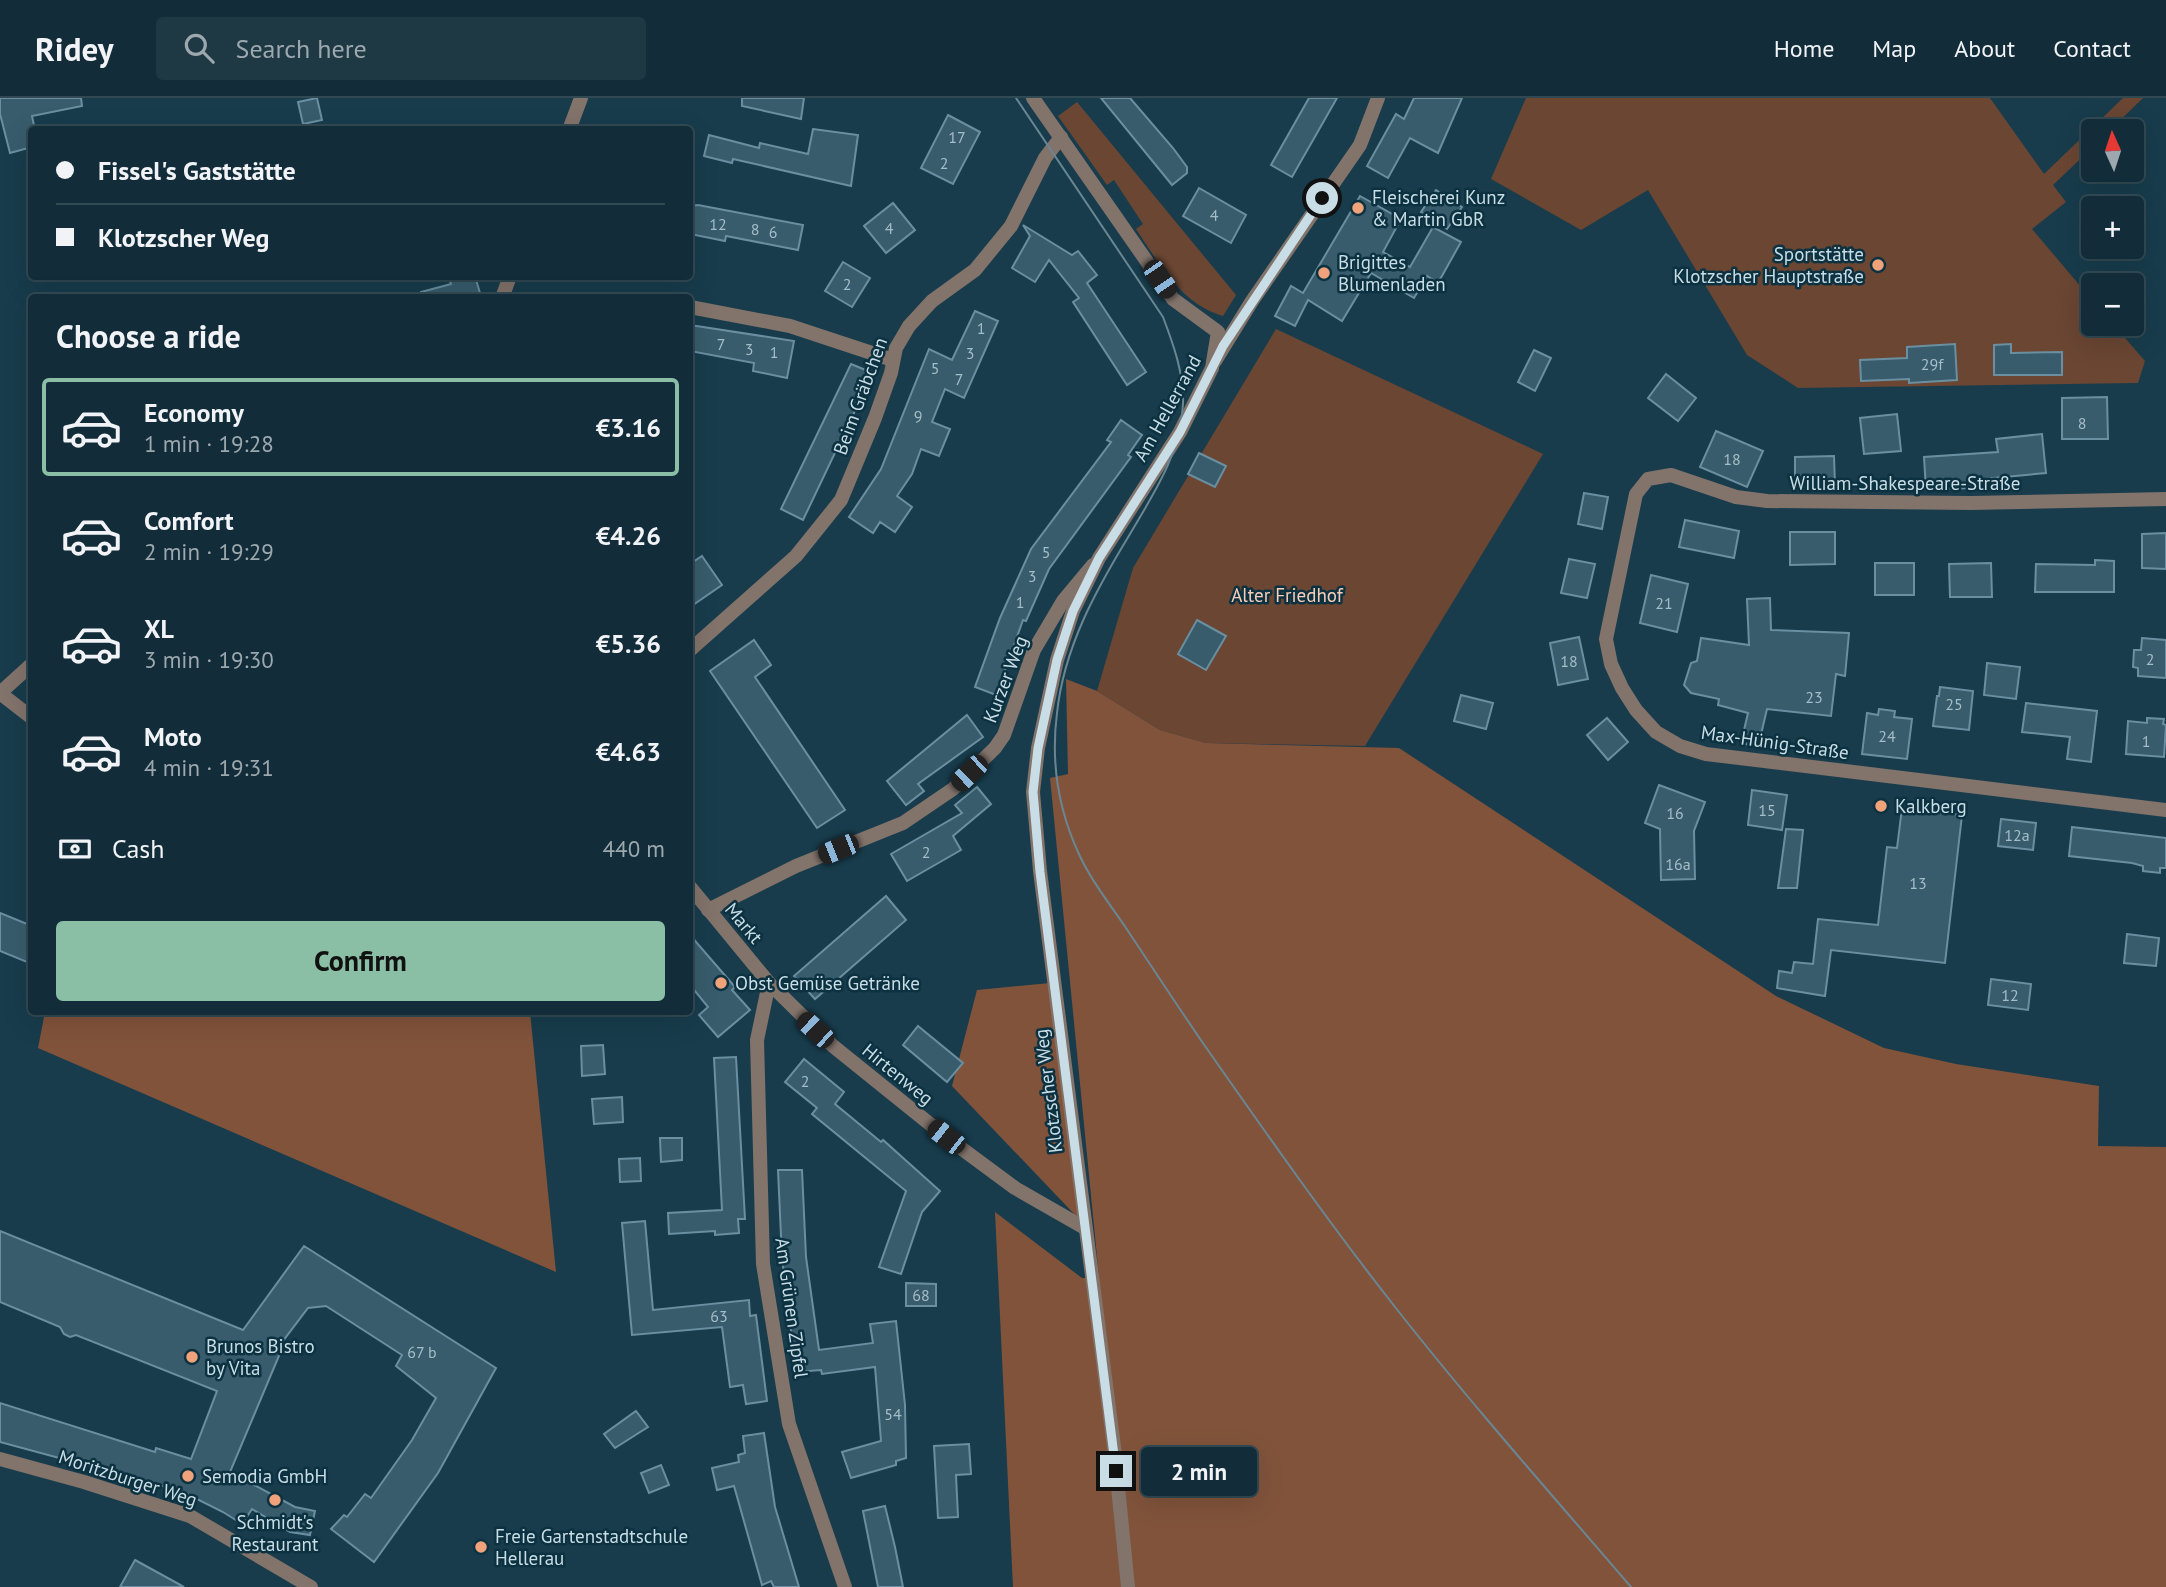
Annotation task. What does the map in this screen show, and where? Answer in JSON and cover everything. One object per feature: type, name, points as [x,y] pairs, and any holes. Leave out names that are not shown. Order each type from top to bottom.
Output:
[{"type":"street","points":[[570,126],[581,98]]},
{"type":"street","points":[[1033,98],[1173,299],[1218,332],[1212,368]]},
{"type":"street","name":"Am Hellerrand","points":[[1099,558],[1176,439],[1212,368],[1252,301],[1360,145],[1378,98]]},
{"type":"street","name":"Beim Gräbchen","points":[[693,647],[796,556],[841,500],[875,418],[891,373],[896,348],[909,326],[932,301],[975,270],[1011,226],[1045,158],[1061,136]]},
{"type":"street","points":[[693,308],[790,326],[893,360]]},
{"type":"street","name":"William-Shakespeare-Straße","points":[[1648,480],[1671,475],[1736,497],[1767,501],[1971,503],[2166,499]]},
{"type":"street","name":"Max-Hünig-Straße","points":[[1648,480],[1636,494],[1606,639],[1622,688],[1636,710],[1656,732],[1680,746],[1706,754],[2166,810]]},
{"type":"street","name":"Kurzer Weg","points":[[708,910],[796,866],[903,823],[953,789],[995,748],[1004,735],[1034,650],[1063,601],[1099,558]]},
{"type":"street","name":"Klotzscher Weg","points":[[1099,558],[1073,611],[1057,660],[1038,748],[1033,792],[1040,872],[1083,1227],[1114,1447],[1128,1587]]},
{"type":"street","points":[[28,668],[0,693],[28,715]]},
{"type":"street","name":"Markt","points":[[693,891],[769,984]]},
{"type":"street","name":"Hirtenweg","points":[[769,984],[833,1046],[946,1137],[1015,1188],[1083,1227]]},
{"type":"street","name":"Am Grünen Zipfel","points":[[769,984],[757,1040],[763,1265],[789,1424],[845,1587]]},
{"type":"street","name":"Moritzburger Weg","points":[[0,1459],[84,1482],[190,1516],[311,1587]]},
{"type":"green space","name":"Sportstätte Klotzscher Hauptstraße","points":[[1526,98],[1990,98],[2044,174],[2081,138],[2081,158],[2053,185],[2066,202],[2032,229],[2081,287],[2081,336],[2123,336],[2145,361],[2138,383],[1798,388],[1747,355],[1648,190],[1581,230],[1491,179]]},
{"type":"green space","name":"Sportstätte Klotzscher Hauptstraße","points":[[2123,98],[2143,98],[2121,119],[2101,119]]},
{"type":"green space","points":[[1077,102],[1236,295],[1223,316],[1195,302],[1172,281],[1136,229],[1143,224],[1114,180],[1107,185],[1058,116]]},
{"type":"green space","name":"Alter Friedhof","points":[[1276,329],[1543,454],[1365,746],[1206,743],[1160,730],[1097,691],[1133,568]]},
{"type":"shaded area","points":[[1066,679],[1097,691],[1160,730],[1206,743],[1399,748],[1776,996],[1884,1048],[1956,1064],[2099,1086],[2098,1146],[2166,1147],[2166,1587],[1013,1587],[995,1212],[1082,1278],[1099,1277],[1050,778],[1068,774]]},
{"type":"shaded area","points":[[1050,983],[1078,1218],[952,1086],[977,990]]},
{"type":"shaded area","points":[[44,1015],[530,1015],[556,1272],[38,1048]]},
{"type":"building","points":[[0,98],[81,98],[82,106],[32,116],[34,126],[28,126],[28,148],[10,153],[0,114]]},
{"type":"building","points":[[317,98],[322,120],[303,124],[298,102]]},
{"type":"building","points":[[742,98],[804,98],[801,119],[742,106]]},
{"type":"building","points":[[1101,98],[1130,98],[1173,148],[1187,167],[1187,173],[1172,185]]},
{"type":"building","points":[[1309,98],[1337,98],[1292,177],[1271,165]]},
{"type":"building","points":[[1414,98],[1462,98],[1438,153],[1410,138],[1388,178],[1367,166],[1396,114],[1404,119]]},
{"type":"building","points":[[948,115],[980,132],[953,184],[921,168]]},
{"type":"building","points":[[813,129],[858,135],[851,186],[733,159],[732,163],[704,156],[709,135],[759,148],[760,143],[808,154]]},
{"type":"building","points":[[1199,188],[1246,215],[1231,243],[1183,216]]},
{"type":"building","points":[[1436,190],[1462,207],[1447,229],[1421,212]]},
{"type":"building","points":[[1360,196],[1401,219],[1383,252],[1410,267],[1433,227],[1461,242],[1438,283],[1427,276],[1414,298],[1371,273],[1342,321],[1308,300],[1295,326],[1275,316],[1291,286],[1303,293]]},
{"type":"building","points":[[893,203],[915,230],[886,253],[864,226]]},
{"type":"building","points":[[693,206],[803,225],[798,250],[726,236],[725,241],[693,235]]},
{"type":"building","points":[[1023,225],[1072,255],[1078,251],[1097,275],[1087,283],[1146,372],[1127,385],[1073,302],[1079,298],[1049,260],[1035,282],[1012,268],[1030,236]]},
{"type":"building","points":[[843,262],[870,278],[852,307],[825,291]]},
{"type":"building","points":[[450,280],[476,280],[480,293],[421,294],[421,292],[451,284]]},
{"type":"building","points":[[975,311],[998,321],[964,398],[945,389],[932,422],[950,429],[939,456],[921,449],[912,474],[897,496],[912,507],[895,532],[880,522],[873,533],[849,517],[881,469],[929,349],[952,360]]},
{"type":"building","points":[[693,325],[794,341],[787,378],[753,371],[754,363],[693,352]]},
{"type":"building","points":[[1955,344],[1957,380],[1909,383],[1909,379],[1861,381],[1860,360],[1907,358],[1907,347]]},
{"type":"building","points":[[2011,344],[2011,353],[2062,352],[2062,375],[1994,375],[1994,345]]},
{"type":"building","points":[[1534,350],[1551,358],[1535,391],[1518,382]]},
{"type":"building","points":[[851,364],[873,373],[803,520],[781,509]]},
{"type":"building","points":[[1666,374],[1696,398],[1678,421],[1648,398]]},
{"type":"building","points":[[2107,397],[2108,439],[2062,439],[2062,398]]},
{"type":"building","points":[[1897,414],[1901,451],[1864,454],[1860,418]]},
{"type":"building","points":[[1121,420],[1142,435],[1128,455],[1131,457],[1049,569],[1026,621],[1023,620],[996,695],[975,687],[1000,618],[1031,549],[1111,442],[1107,440]]},
{"type":"building","points":[[1716,431],[1763,451],[1747,487],[1700,467]]},
{"type":"building","points":[[2042,434],[2046,473],[1972,480],[1972,488],[1926,490],[1924,457],[1998,452],[1996,439]]},
{"type":"building","points":[[1199,453],[1226,466],[1215,487],[1188,474]]},
{"type":"building","points":[[1834,456],[1835,486],[1795,487],[1795,457]]},
{"type":"building","points":[[1584,493],[1608,497],[1602,529],[1578,524]]},
{"type":"building","points":[[1685,520],[1739,531],[1734,558],[1679,547]]},
{"type":"building","points":[[1790,532],[1835,532],[1835,564],[1790,565]]},
{"type":"building","points":[[2166,533],[2166,569],[2142,568],[2142,534]]},
{"type":"building","points":[[702,556],[722,585],[693,605],[693,562]]},
{"type":"building","points":[[1569,559],[1595,564],[1587,598],[1561,593]]},
{"type":"building","points":[[2095,560],[2114,561],[2114,592],[2035,592],[2036,564],[2095,565]]},
{"type":"building","points":[[1875,563],[1914,563],[1914,595],[1875,595]]},
{"type":"building","points":[[1991,563],[1992,597],[1950,597],[1949,564]]},
{"type":"building","points":[[1651,575],[1688,584],[1677,632],[1640,623]]},
{"type":"building","points":[[1770,598],[1771,630],[1849,633],[1845,676],[1836,674],[1831,716],[1767,709],[1758,747],[1741,743],[1748,713],[1718,705],[1719,699],[1691,693],[1684,685],[1691,663],[1697,661],[1701,638],[1749,645],[1747,599]]},
{"type":"building","points":[[1197,620],[1226,636],[1206,670],[1178,654]]},
{"type":"building","points":[[1579,637],[1588,679],[1558,685],[1550,643]]},
{"type":"building","points":[[2142,638],[2166,640],[2166,678],[2138,676],[2138,668],[2133,667],[2134,650],[2141,650]]},
{"type":"building","points":[[754,640],[771,665],[755,677],[845,810],[817,828],[710,671]]},
{"type":"building","points":[[1987,663],[2020,667],[2016,699],[1984,695]]},
{"type":"building","points":[[1940,687],[1973,691],[1969,730],[1933,726]]},
{"type":"building","points":[[1461,695],[1493,703],[1486,729],[1454,721]]},
{"type":"building","points":[[2026,703],[2097,711],[2091,762],[2067,759],[2070,737],[2022,732]]},
{"type":"building","points":[[1879,709],[1895,711],[1894,717],[1912,719],[1907,759],[1862,754],[1867,713],[1878,715]]},
{"type":"building","points":[[967,715],[983,737],[918,784],[924,791],[906,805],[887,781]]},
{"type":"building","points":[[1607,718],[1628,742],[1608,760],[1587,735]]},
{"type":"building","points":[[2147,718],[2164,719],[2164,757],[2126,754],[2128,721],[2147,723]]},
{"type":"building","points":[[1659,785],[1705,802],[1694,831],[1695,879],[1661,880],[1660,829],[1645,823]]},
{"type":"building","points":[[977,787],[991,804],[953,836],[961,850],[907,881],[891,854],[962,813],[955,805]]},
{"type":"building","points":[[1752,790],[1787,795],[1782,830],[1748,825]]},
{"type":"building","points":[[1902,808],[1962,815],[1945,963],[1831,950],[1825,996],[1777,988],[1779,971],[1792,973],[1794,962],[1813,964],[1818,919],[1878,925],[1887,847],[1897,848]]},
{"type":"building","points":[[2001,819],[2036,823],[2033,850],[1998,846]]},
{"type":"building","points":[[2072,827],[2166,838],[2166,868],[2160,868],[2160,873],[2143,871],[2143,866],[2132,863],[2069,856]]},
{"type":"building","points":[[1786,829],[1803,830],[1797,888],[1778,888]]},
{"type":"building","points":[[886,896],[906,920],[815,999],[794,976]]},
{"type":"building","points":[[0,913],[28,924],[28,962],[0,951]]},
{"type":"building","points":[[2127,934],[2159,938],[2156,966],[2124,963]]},
{"type":"building","points":[[693,938],[735,987],[732,990],[750,1010],[718,1037],[699,1015],[708,1007],[693,989]]},
{"type":"building","points":[[1991,979],[2031,984],[2028,1010],[1988,1005]]},
{"type":"building","points":[[918,1026],[963,1063],[947,1082],[903,1045]]},
{"type":"building","points":[[603,1045],[605,1074],[582,1076],[581,1046]]},
{"type":"building","points":[[736,1057],[745,1219],[738,1219],[739,1233],[715,1235],[715,1231],[669,1234],[668,1213],[722,1210],[714,1058]]},
{"type":"building","points":[[804,1059],[844,1092],[835,1104],[881,1142],[883,1140],[940,1191],[922,1212],[901,1274],[879,1267],[906,1191],[812,1114],[817,1108],[785,1082]]},
{"type":"building","points":[[622,1097],[623,1122],[594,1124],[592,1099]]},
{"type":"building","points":[[660,1138],[682,1138],[682,1160],[661,1162]]},
{"type":"building","points":[[640,1158],[641,1181],[620,1182],[619,1159]]},
{"type":"building","points":[[778,1170],[802,1170],[806,1257],[819,1350],[873,1343],[870,1324],[896,1321],[905,1405],[906,1458],[896,1461],[896,1465],[851,1478],[842,1452],[881,1441],[875,1367],[822,1374],[821,1370],[796,1372],[782,1258]]},
{"type":"building","points":[[645,1221],[653,1310],[749,1300],[750,1316],[756,1315],[767,1401],[746,1404],[743,1385],[730,1387],[722,1327],[632,1335],[622,1223]]},
{"type":"building","points":[[0,1231],[243,1330],[304,1246],[496,1368],[438,1473],[374,1562],[331,1529],[344,1515],[347,1517],[365,1494],[371,1498],[412,1440],[436,1398],[396,1366],[402,1355],[326,1306],[308,1308],[277,1349],[281,1351],[230,1472],[295,1507],[315,1511],[310,1535],[290,1532],[252,1509],[242,1524],[181,1491],[0,1442],[0,1403],[155,1452],[156,1448],[191,1459],[217,1391],[76,1335],[70,1337],[64,1334],[60,1327],[0,1302]]},
{"type":"building","points":[[906,1283],[936,1284],[936,1306],[906,1306]]},
{"type":"building","points":[[636,1411],[648,1427],[615,1448],[604,1434]]},
{"type":"building","points":[[764,1433],[775,1507],[799,1587],[774,1587],[771,1581],[762,1585],[734,1486],[717,1490],[712,1468],[739,1462],[738,1455],[745,1453],[743,1436]]},
{"type":"building","points":[[969,1444],[971,1474],[956,1475],[958,1517],[938,1518],[934,1446]]},
{"type":"building","points":[[661,1465],[669,1485],[649,1493],[641,1473]]},
{"type":"building","points":[[885,1506],[903,1587],[878,1587],[863,1511]]},
{"type":"building","points":[[135,1560],[184,1587],[120,1587]]},
{"type":"tram line","points":[[1016,98],[1163,317],[1178,360],[1183,393],[1181,422],[1172,456],[1157,488],[1094,598],[1074,642],[1067,665],[1057,713],[1055,748],[1061,801],[1071,835],[1094,881],[1185,1017],[1349,1247],[1456,1382],[1631,1587]]},
{"type":"place","name":"Fleischerei Kunz & Martin GbR","points":[[1358,208]]},
{"type":"place","name":"Sportstätte Klotzscher Hauptstraße","points":[[1878,265]]},
{"type":"place","name":"Brigittes Blumenladen","points":[[1324,273]]},
{"type":"place","name":"Kalkberg","points":[[1881,806]]},
{"type":"place","name":"Obst Gemüse Getränke","points":[[721,983]]},
{"type":"place","name":"Brunos Bistro by Vita","points":[[192,1357]]},
{"type":"place","name":"Semodia GmbH","points":[[188,1476]]},
{"type":"place","name":"Schmidt's Restaurant","points":[[275,1500]]},
{"type":"place","name":"Freie Gartenstadtschule Hellerau","points":[[481,1547]]},
{"type":"route","points":[[1116,1471],[1040,872],[1033,792],[1038,748],[1057,660],[1073,611],[1099,558],[1180,432],[1223,346],[1322,198]]}]
